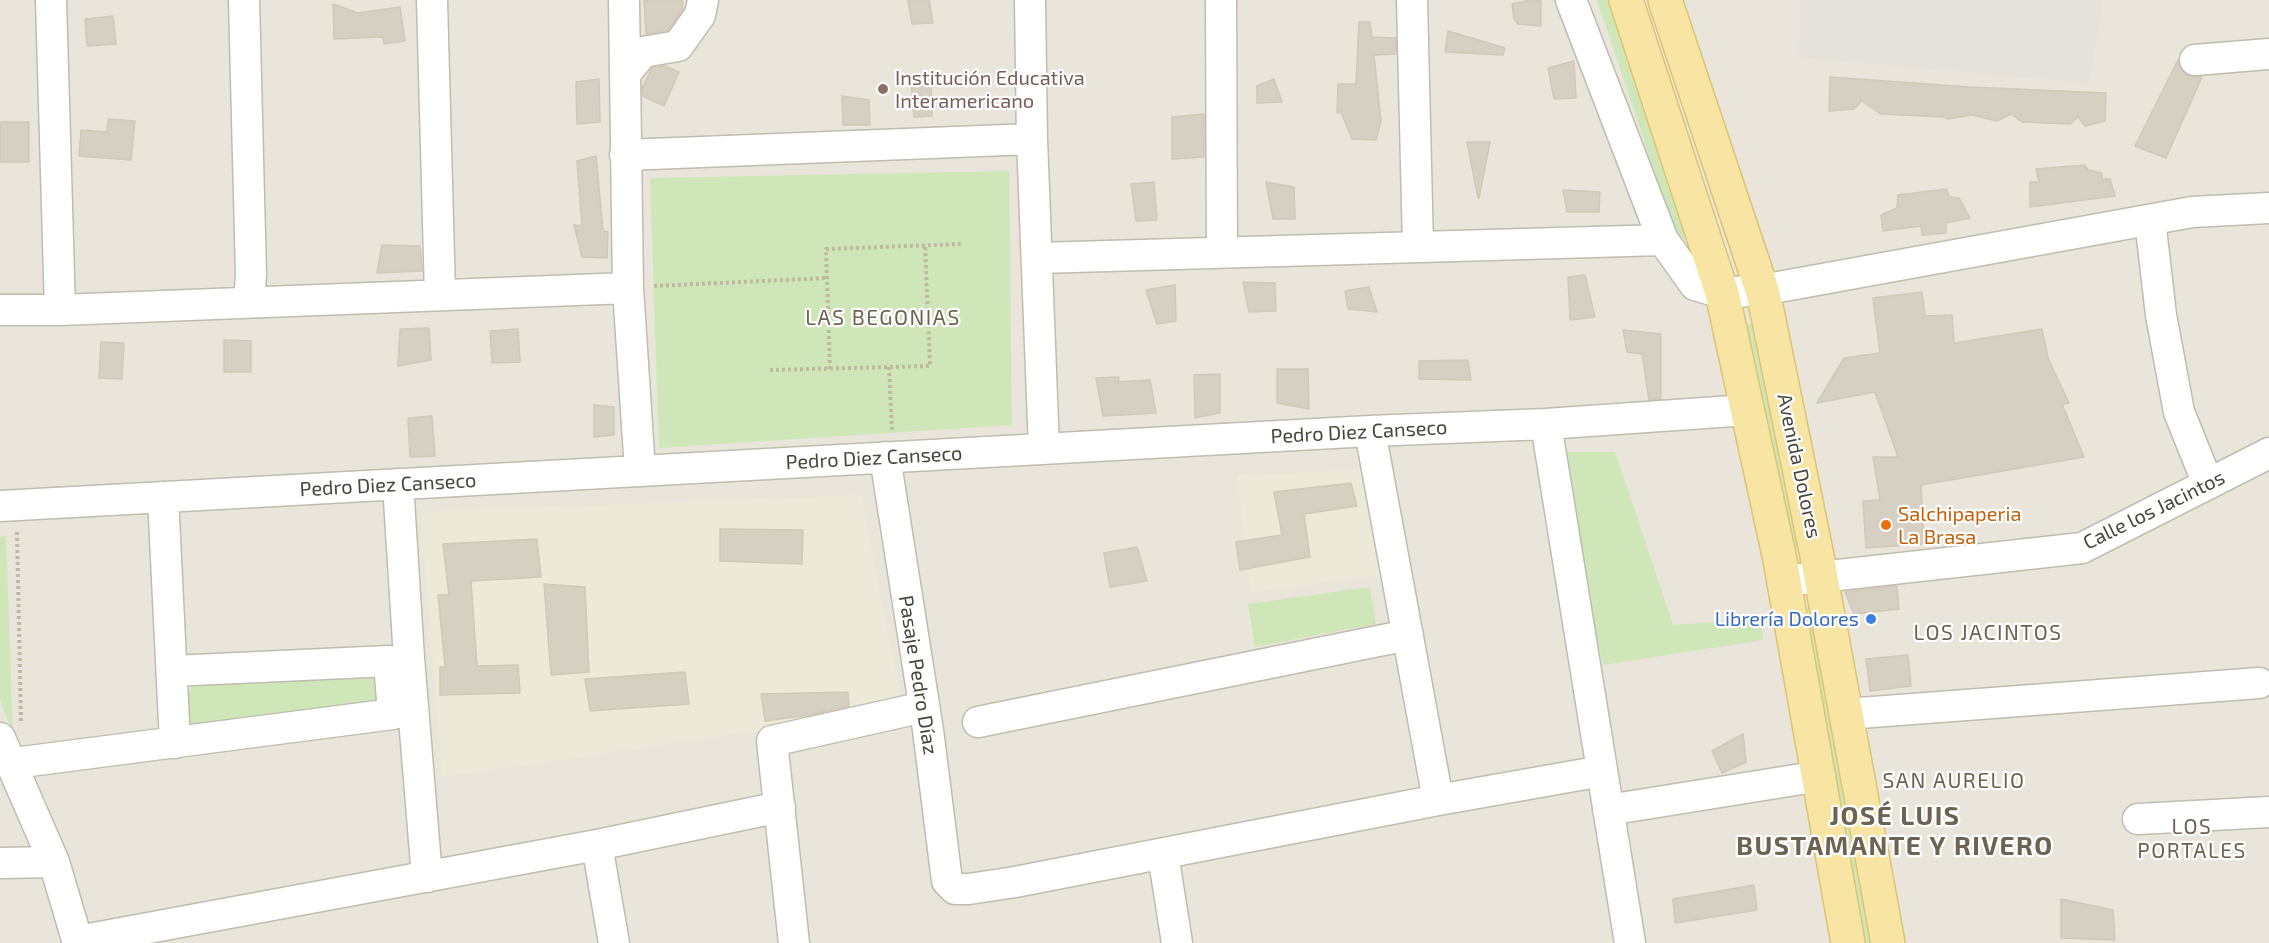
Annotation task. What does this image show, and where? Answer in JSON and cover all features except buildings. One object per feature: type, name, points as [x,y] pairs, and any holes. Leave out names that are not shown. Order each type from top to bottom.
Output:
[{"type":"main road","name":"Avenida Dolores","points":[[1626,0],[1709,289],[1747,410],[1784,581],[1848,943]]},
{"type":"main road","name":"Avenida Dolores","points":[[1665,0],[1762,290],[1821,576],[1888,943]]},
{"type":"street","points":[[51,0],[60,310]]},
{"type":"street","points":[[244,0],[249,302]]},
{"type":"street","points":[[432,0],[440,295]]},
{"type":"street","points":[[624,0],[628,288],[640,471]]},
{"type":"street","points":[[625,74],[643,52],[678,46],[700,15],[703,0]]},
{"type":"street","points":[[1030,0],[1032,139],[1044,449]]},
{"type":"street","points":[[1221,0],[1222,252]]},
{"type":"street","points":[[1412,0],[1418,247]]},
{"type":"street","points":[[1571,0],[1663,240],[1709,289],[1762,290],[2192,212],[2269,208]]},
{"type":"street","points":[[2195,60],[2269,54]]},
{"type":"street","points":[[625,155],[1032,139]]},
{"type":"street","points":[[2150,220],[2161,315],[2179,412],[2208,484]]},
{"type":"street","points":[[1038,258],[1663,240]]},
{"type":"street","points":[[0,310],[60,310],[628,288]]},
{"type":"street","name":"Pedro Diez Canseco","points":[[8,506],[1370,431],[1546,424],[1747,410]]},
{"type":"street","points":[[1546,424],[1628,943]]},
{"type":"street","points":[[1370,431],[1438,800]]},
{"type":"street","name":"Calle los Jacintos","points":[[1784,581],[2082,549],[2269,453]]},
{"type":"street","name":"Pasaje Pedro Díaz","points":[[889,457],[947,881],[955,889],[969,889],[1163,854]]},
{"type":"street","points":[[398,484],[409,658],[427,877]]},
{"type":"street","points":[[163,497],[175,743]]},
{"type":"street","points":[[978,722],[1408,635]]},
{"type":"street","points":[[17,764],[393,714],[389,661],[172,671]]},
{"type":"street","points":[[1846,714],[2259,682]]},
{"type":"street","points":[[794,943],[772,741],[924,706]]},
{"type":"street","points":[[0,738],[17,764],[54,862],[78,942],[597,845],[780,807]]},
{"type":"street","points":[[1177,943],[1163,854],[1438,800],[1602,771]]},
{"type":"street","points":[[1608,810],[1820,776]]},
{"type":"street","points":[[2138,819],[2269,812]]},
{"type":"street","points":[[597,845],[614,943]]},
{"type":"street","points":[[0,863],[54,862]]},
{"type":"path","points":[[830,369],[826,249],[962,244]]},
{"type":"path","points":[[770,370],[930,366],[925,245]]},
{"type":"path","points":[[628,288],[827,278]]},
{"type":"path","points":[[889,367],[889,457]]},
{"type":"path","points":[[8,506],[17,764]]},
{"type":"shaded area","points":[[0,0],[2269,0],[2269,943],[0,943]]},
{"type":"shaded area","points":[[1800,0],[2103,0],[2089,83],[1799,57]]},
{"type":"shaded area","points":[[1360,470],[1381,575],[1251,593],[1237,475]]},
{"type":"shaded area","points":[[861,495],[903,710],[442,777],[421,512]]},
{"type":"green space","points":[[1597,0],[1609,0],[1648,104],[1686,239],[1677,239]]},
{"type":"green space","points":[[1009,171],[1012,425],[659,448],[650,178]]},
{"type":"green space","points":[[1755,323],[1804,548],[1790,550],[1741,325]]},
{"type":"green space","points":[[1558,452],[1615,452],[1673,625],[1761,618],[1763,640],[1603,665]]},
{"type":"green space","points":[[6,536],[13,736],[0,699],[0,537]]},
{"type":"green space","points":[[1370,587],[1376,624],[1255,647],[1248,604]]},
{"type":"green space","points":[[1813,607],[1876,943],[1859,943],[1800,609]]},
{"type":"green space","points":[[382,673],[385,707],[187,726],[186,696],[196,682]]},
{"type":"place","name":"Institución Educativa Interamericano","points":[[883,89]]},
{"type":"place","name":"Salchipaperia La Brasa","points":[[1886,525]]},
{"type":"place","name":"Librería Dolores","points":[[1871,619]]},
{"type":"district","name":"LAS BEGONIAS","points":[[883,318]]},
{"type":"district","name":"LOS JACINTOS","points":[[1988,633]]},
{"type":"district","name":"SAN AURELIO","points":[[1954,781]]},
{"type":"district","name":"JOSÉ LUIS BUSTAMANTE Y RIVERO","points":[[1895,831]]},
{"type":"district","name":"LOS PORTALES","points":[[2192,839]]}]
